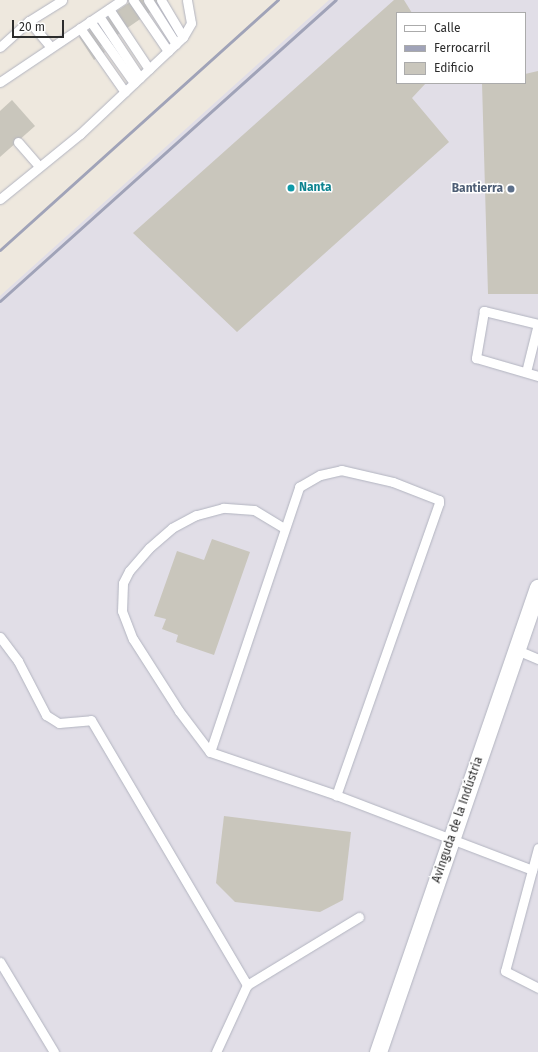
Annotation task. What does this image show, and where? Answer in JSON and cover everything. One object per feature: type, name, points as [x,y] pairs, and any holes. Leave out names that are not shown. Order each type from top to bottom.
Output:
[{"type":"street","name":"Avinguda de la Indústria","points":[[378,1052],[538,588]]},
{"type":"lane","points":[[0,47],[29,21],[62,0]]},
{"type":"lane","points":[[0,82],[122,0]]},
{"type":"lane","points":[[133,0],[168,52]]},
{"type":"lane","points":[[148,0],[176,44]]},
{"type":"lane","points":[[161,0],[183,37]]},
{"type":"lane","points":[[0,199],[38,166],[80,134],[183,37],[191,23],[190,2]]},
{"type":"lane","points":[[109,9],[149,69]]},
{"type":"lane","points":[[99,16],[137,80]]},
{"type":"lane","points":[[29,21],[51,47]]},
{"type":"lane","points":[[90,21],[137,80]]},
{"type":"lane","points":[[80,28],[125,92]]},
{"type":"lane","points":[[18,142],[38,166]]},
{"type":"lane","points":[[526,372],[538,324],[484,311],[476,358],[538,376]]},
{"type":"lane","points":[[210,752],[299,486],[328,472],[340,470],[393,482],[439,500],[336,795]]},
{"type":"lane","points":[[284,528],[254,510],[223,508],[196,515],[172,528],[149,548],[129,572],[124,583],[122,611],[133,639],[156,678],[210,752],[336,795],[532,870]]},
{"type":"lane","points":[[0,637],[18,661],[46,715],[59,724],[91,720],[247,985]]},
{"type":"lane","points":[[517,650],[538,659]]},
{"type":"lane","points":[[538,848],[505,971],[538,988]]},
{"type":"lane","points":[[216,1052],[247,985],[359,917]]},
{"type":"lane","points":[[0,962],[54,1052]]},
{"type":"shaded area","points":[[329,0],[538,0],[538,1052],[0,1052],[0,296]]},
{"type":"building","points":[[133,0],[168,0],[101,46],[105,52],[94,60],[79,37]]},
{"type":"building","name":"Nanta","points":[[394,0],[404,0],[411,12],[396,12],[396,84],[425,84],[412,98],[449,142],[237,332],[133,233]]},
{"type":"building","name":"Bantierra","points":[[538,71],[538,294],[488,294],[482,84],[526,84],[526,74]]},
{"type":"building","points":[[12,100],[35,126],[0,157],[0,111]]},
{"type":"building","points":[[212,539],[250,552],[214,655],[176,642],[178,635],[162,629],[166,619],[154,616],[177,551],[204,560]]},
{"type":"building","points":[[224,816],[351,832],[343,900],[320,912],[235,902],[216,883]]},
{"type":"railway","points":[[0,250],[278,0]]},
{"type":"railway","points":[[0,301],[336,0]]},
{"type":"place","name":"Nanta","points":[[291,188]]},
{"type":"place","name":"Bantierra","points":[[511,189]]}]
